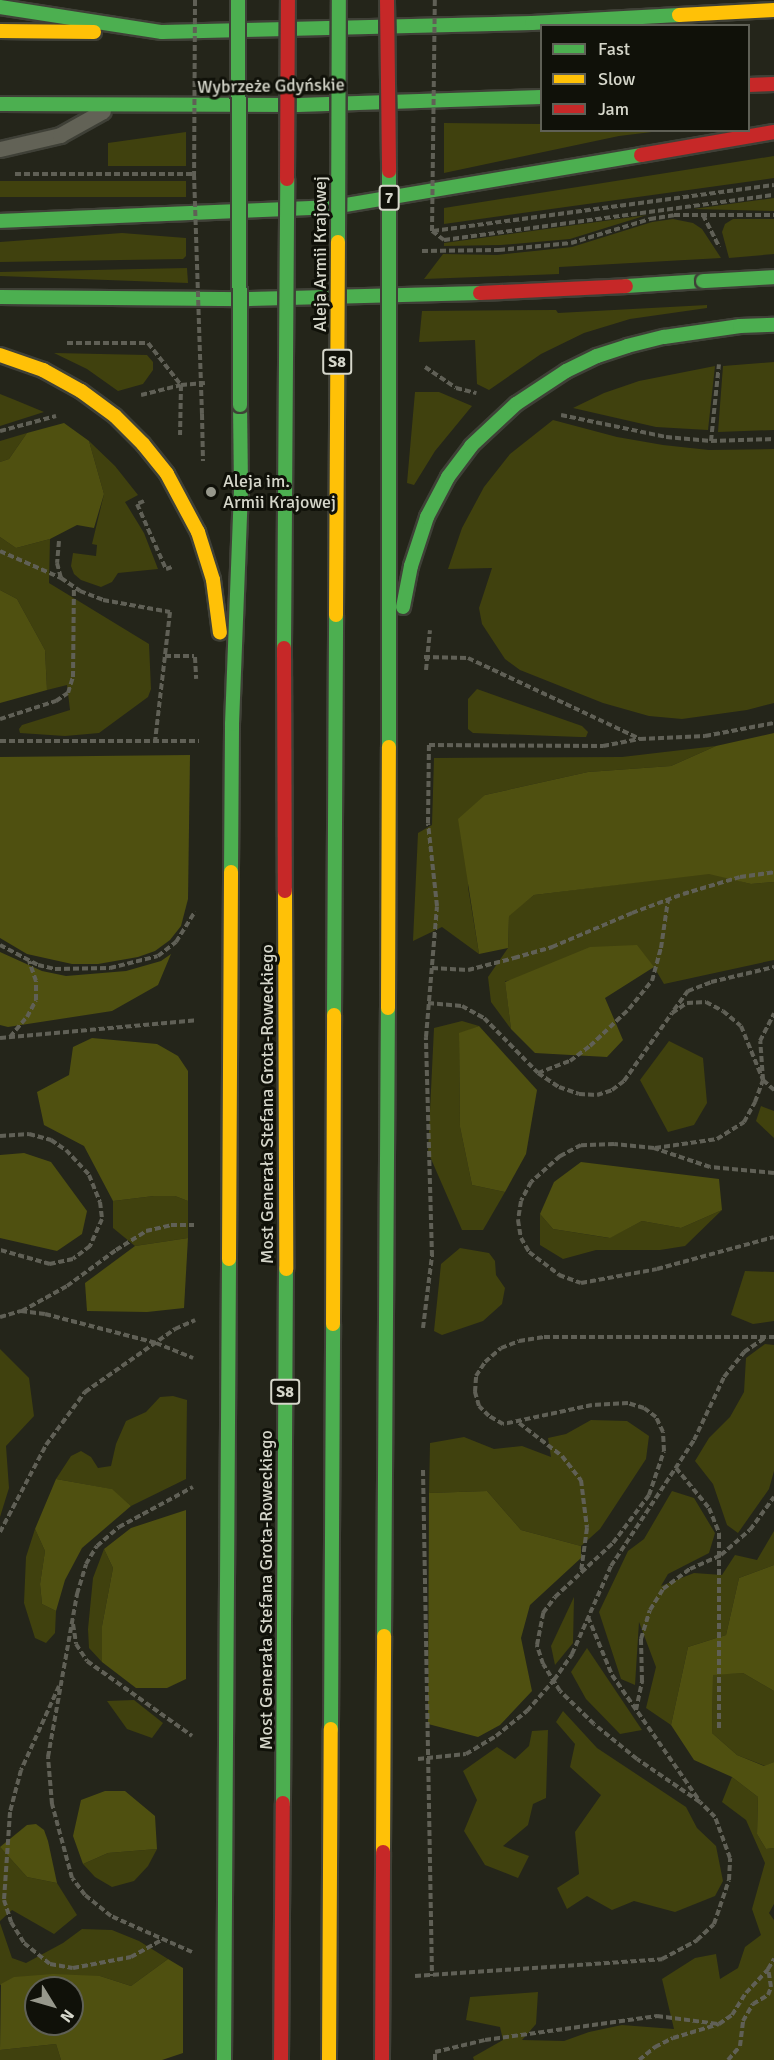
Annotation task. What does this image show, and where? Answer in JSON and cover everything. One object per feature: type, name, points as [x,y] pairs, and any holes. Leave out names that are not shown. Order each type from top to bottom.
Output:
[{"type":"main road","points":[[224,2060],[232,724],[241,488],[238,0]]},
{"type":"main road","name":"Aleja Armii Krajowej","points":[[284,724],[288,0]]},
{"type":"main road","name":"Aleja Armii Krajowej","points":[[329,2060],[339,0]]},
{"type":"main road","points":[[382,2060],[389,725],[387,0]]},
{"type":"main road","points":[[0,7],[162,32]]},
{"type":"main road","points":[[0,31],[162,32],[532,23],[774,10]]},
{"type":"main road","points":[[389,100],[403,11]]},
{"type":"main road","points":[[750,85],[774,84]]},
{"type":"main road","name":"Wybrzeże Gdyńskie","points":[[0,104],[297,105],[540,97]]},
{"type":"main road","name":"7","points":[[0,221],[334,207],[774,132]]},
{"type":"main road","points":[[0,297],[249,299],[535,291],[774,277]]},
{"type":"main road","points":[[389,725],[401,621],[411,566],[427,517],[448,477],[492,423],[539,388],[597,356],[664,337],[740,326],[774,325]]},
{"type":"main road","points":[[0,355],[43,370],[81,391],[115,416],[143,444],[167,474],[186,507],[207,558],[213,580],[232,724]]},
{"type":"main road","name":"Most Generała Stefana Grota-Roweckiego","points":[[281,2060],[286,1360],[284,724]]},
{"type":"lane","points":[[0,149],[60,135],[111,106]]},
{"type":"path","points":[[195,0],[194,174],[203,471]]},
{"type":"path","points":[[432,231],[435,0]]},
{"type":"path","points":[[8,173],[194,174]]},
{"type":"path","points":[[432,231],[774,185]]},
{"type":"path","points":[[432,231],[444,240],[774,195]]},
{"type":"path","points":[[66,343],[148,343],[181,385],[180,439]]},
{"type":"path","points":[[56,410],[64,414]]},
{"type":"path","points":[[711,441],[774,439]]},
{"type":"path","points":[[147,495],[153,505]]},
{"type":"path","points":[[137,504],[166,569]]},
{"type":"path","points":[[59,541],[57,563],[62,578]]},
{"type":"path","points":[[0,551],[62,578],[74,587],[102,600],[170,612],[155,741]]},
{"type":"path","points":[[0,719],[56,701],[68,693],[73,677],[74,587]]},
{"type":"path","points":[[195,648],[197,686]]},
{"type":"path","points":[[197,732],[197,744]]},
{"type":"path","points":[[423,1336],[432,1256],[426,1037],[437,906],[428,824],[429,745]]},
{"type":"path","points":[[432,968],[468,970],[552,947],[668,900],[740,877],[774,872]]},
{"type":"path","points":[[196,923],[197,899]]},
{"type":"path","points":[[538,1073],[570,1061],[590,1046],[629,1009],[652,981],[661,948],[668,900]]},
{"type":"path","points":[[0,945],[29,960],[55,969],[81,970],[119,966],[158,956],[176,942],[199,905]]},
{"type":"path","points":[[10,1037],[27,1017],[36,1000],[36,981],[29,960]]},
{"type":"path","points":[[672,1013],[688,991],[711,982],[774,967]]},
{"type":"path","points":[[654,1148],[717,1139],[744,1122],[763,1080],[760,1041],[774,1013]]},
{"type":"path","points":[[196,1019],[196,1031]]},
{"type":"path","points":[[0,1136],[29,1134],[51,1140],[66,1150],[89,1175],[100,1202],[102,1219],[90,1246],[73,1259],[50,1264],[0,1250]]},
{"type":"path","points":[[774,1173],[710,1167],[654,1148],[614,1144],[580,1145],[549,1164],[531,1182],[521,1201],[518,1220],[521,1238],[528,1252],[559,1275],[581,1282],[657,1269],[774,1237]]},
{"type":"path","points":[[195,1222],[195,1234]]},
{"type":"path","points":[[0,1317],[21,1311],[67,1286],[146,1231],[171,1225],[206,1224]]},
{"type":"path","points":[[21,1311],[45,1314],[156,1343],[200,1361]]},
{"type":"path","points":[[0,1532],[46,1445],[85,1392],[175,1329],[203,1316]]},
{"type":"path","points":[[194,1318],[194,1330]]},
{"type":"path","points":[[700,1802],[637,1759],[594,1724],[554,1680],[543,1664],[537,1645],[543,1613],[612,1543],[649,1495],[664,1451],[663,1432],[656,1417],[644,1408],[628,1403],[592,1405],[504,1424],[489,1416],[479,1406],[475,1392],[476,1376],[485,1362],[501,1348],[519,1341],[544,1336],[774,1337]]},
{"type":"path","points":[[417,1759],[465,1754],[496,1736],[527,1711],[554,1680],[572,1654],[611,1566],[694,1440],[724,1377],[744,1352],[766,1336]]},
{"type":"path","points":[[194,1354],[194,1366]]},
{"type":"path","points":[[518,1422],[562,1456],[581,1480],[586,1528],[581,1572]]},
{"type":"path","points":[[422,1462],[432,1976]]},
{"type":"path","points":[[676,1468],[709,1508],[719,1533],[721,1555],[719,1730]]},
{"type":"path","points":[[193,1497],[196,1485],[119,1527],[97,1546],[87,1564],[72,1620],[48,1757],[52,1804],[72,1878],[85,1895],[111,1916],[202,1956]]},
{"type":"path","points":[[636,1710],[642,1681],[641,1639],[650,1610],[663,1589],[675,1577],[721,1555],[750,1530],[774,1497]]},
{"type":"path","points":[[410,1976],[654,1960],[681,1951],[714,1924],[729,1880],[729,1858],[715,1817],[700,1802],[612,1675],[588,1616]]},
{"type":"path","points":[[72,1620],[76,1644],[87,1661],[198,1740]]},
{"type":"path","points":[[62,1680],[21,1770],[10,1812],[4,1900],[11,1922],[24,1943],[50,1964],[73,1968],[132,1957],[162,1940]]},
{"type":"path","points":[[192,1725],[192,1737]]},
{"type":"path","points":[[191,1940],[191,1964]]},
{"type":"path","points":[[639,2060],[655,2047],[673,2038],[719,2024],[732,2015],[746,1993],[774,1959]]},
{"type":"path","points":[[728,2060],[740,2046],[743,2021],[753,2004],[768,1995],[771,1987],[768,1969]]},
{"type":"path","points":[[435,2060],[435,2052],[485,2040],[657,2016],[719,2024]]},
{"type":"shaded area","points":[[444,123],[540,124],[540,132],[652,132],[619,136],[444,173]]},
{"type":"shaded area","points":[[186,132],[186,166],[108,166],[108,143]]},
{"type":"shaded area","points":[[774,156],[774,178],[444,224],[444,208]]},
{"type":"shaded area","points":[[0,181],[186,181],[186,197],[0,197]]},
{"type":"shaded area","points":[[774,198],[774,211],[693,209]]},
{"type":"shaded area","points":[[647,215],[570,239],[501,245],[444,246],[444,243]]},
{"type":"shaded area","points":[[673,219],[693,223],[702,229],[721,258],[559,267],[559,274],[424,279],[443,254],[497,255],[572,247],[652,222]]},
{"type":"shaded area","points":[[733,219],[774,219],[774,254],[729,258],[722,232],[725,224]]},
{"type":"shaded area","points":[[122,233],[186,238],[186,256],[183,259],[0,262],[0,242]]},
{"type":"shaded area","points":[[187,268],[188,283],[0,276],[0,272]]},
{"type":"shaded area","points":[[707,305],[707,308],[630,319],[584,333],[541,354],[489,390],[477,384],[475,340],[419,342],[422,311],[556,310],[558,313]]},
{"type":"shaded area","points":[[54,353],[147,355],[153,362],[153,370],[143,384],[118,391],[87,369]]},
{"type":"shaded area","points":[[774,362],[774,430],[718,432],[723,366]]},
{"type":"shaded area","points":[[715,366],[708,430],[656,427],[573,408],[604,393],[639,381]]},
{"type":"shaded area","points":[[415,392],[439,392],[472,406],[435,451],[414,485],[407,483]]},
{"type":"shaded area","points":[[0,394],[15,400],[44,412],[0,426]]},
{"type":"shaded area","points":[[553,420],[617,437],[663,445],[709,450],[774,449],[774,703],[747,710],[682,719],[649,716],[603,703],[520,670],[505,659],[482,624],[479,608],[492,568],[448,569],[462,528],[484,487],[510,454]]},
{"type":"shaded area","points":[[64,423],[89,441],[104,494],[94,528],[77,525],[50,539],[16,548],[0,537],[0,462],[9,459],[27,433]]},
{"type":"shaded area","points":[[27,433],[9,459],[0,462],[0,441]]},
{"type":"shaded area","points":[[89,441],[115,466],[138,495],[125,502],[144,533],[158,569],[118,573],[112,582],[101,587],[81,580],[74,574],[71,566],[73,553],[96,556],[97,545],[92,544],[104,494]]},
{"type":"shaded area","points":[[0,537],[16,548],[50,539],[49,583],[149,644],[151,689],[148,697],[99,733],[65,736],[20,733],[19,729],[22,725],[70,710],[67,685],[47,690],[45,650],[17,599],[0,590]]},
{"type":"shaded area","points":[[0,590],[17,599],[45,650],[47,690],[0,703]]},
{"type":"shaded area","points":[[477,689],[582,726],[588,732],[586,737],[473,733],[468,729],[468,699]]},
{"type":"shaded area","points":[[774,733],[774,882],[751,884],[709,874],[534,895],[509,916],[508,948],[479,954],[458,819],[485,795],[588,772],[671,766],[716,746]]},
{"type":"shaded area","points":[[716,746],[671,766],[588,772],[485,795],[468,887],[479,954],[442,927],[413,941],[418,833],[432,825],[434,758],[622,757]]},
{"type":"shaded area","points":[[190,755],[188,899],[181,926],[170,940],[155,951],[138,957],[98,964],[72,964],[27,954],[0,938],[0,757]]},
{"type":"shaded area","points":[[709,873],[751,884],[774,882],[774,960],[664,984],[654,967],[505,981],[511,1029],[491,1002],[488,977],[508,948],[509,915],[534,895]]},
{"type":"shaded area","points":[[637,945],[654,967],[605,998],[623,1040],[607,1057],[535,1053],[511,1029],[505,982],[590,947]]},
{"type":"shaded area","points":[[0,952],[42,971],[66,976],[126,971],[161,961],[171,954],[158,985],[112,1011],[8,1027],[0,1025]]},
{"type":"shaded area","points":[[462,1021],[479,1026],[459,1034],[460,1127],[472,1185],[505,1192],[483,1230],[462,1230],[428,1152],[434,1028]]},
{"type":"shaded area","points":[[479,1026],[537,1090],[526,1154],[505,1192],[472,1185],[460,1127],[459,1033]]},
{"type":"shaded area","points":[[92,1038],[157,1044],[178,1056],[188,1071],[188,1201],[175,1196],[154,1196],[113,1201],[84,1146],[44,1125],[37,1092],[69,1075],[73,1047]]},
{"type":"shaded area","points":[[669,1041],[703,1058],[707,1103],[694,1125],[668,1132],[640,1080]]},
{"type":"shaded area","points":[[761,1106],[774,1111],[774,1138],[756,1121]]},
{"type":"shaded area","points":[[24,1153],[51,1162],[87,1211],[82,1234],[57,1251],[0,1238],[0,1155]]},
{"type":"shaded area","points":[[581,1162],[719,1179],[722,1210],[681,1228],[642,1221],[610,1238],[553,1229],[540,1214],[554,1182]]},
{"type":"shaded area","points":[[175,1196],[188,1201],[188,1238],[135,1246],[113,1228],[113,1201]]},
{"type":"shaded area","points":[[722,1210],[685,1246],[660,1250],[596,1250],[563,1259],[540,1245],[540,1214],[553,1229],[609,1238],[642,1221],[681,1228]]},
{"type":"shaded area","points":[[188,1238],[184,1308],[147,1312],[87,1311],[85,1283],[135,1246]]},
{"type":"shaded area","points":[[460,1248],[489,1253],[495,1261],[496,1275],[505,1288],[502,1304],[483,1321],[442,1335],[434,1331],[441,1264]]},
{"type":"shaded area","points":[[745,1271],[774,1272],[774,1321],[753,1324],[731,1315]]},
{"type":"shaded area","points":[[765,1344],[774,1345],[774,1471],[769,1489],[738,1533],[727,1525],[713,1484],[695,1461],[709,1438],[730,1417],[744,1392],[746,1358]]},
{"type":"shaded area","points":[[0,1349],[29,1378],[34,1416],[6,1446],[9,1488],[0,1517]]},
{"type":"shaded area","points":[[173,1396],[187,1400],[186,1479],[131,1506],[111,1489],[56,1479],[71,1456],[81,1451],[91,1457],[98,1468],[111,1466],[116,1444],[126,1421],[146,1412],[160,1397]]},
{"type":"shaded area","points":[[591,1420],[627,1421],[649,1436],[646,1459],[600,1529],[581,1546],[521,1530],[487,1491],[429,1493],[430,1443],[464,1437],[494,1449],[522,1446],[551,1457],[548,1438],[566,1434]]},
{"type":"shaded area","points":[[56,1479],[112,1489],[131,1506],[82,1548],[65,1580],[56,1611],[42,1604],[40,1584],[45,1551],[35,1529]]},
{"type":"shaded area","points":[[487,1491],[521,1530],[581,1546],[581,1558],[530,1605],[521,1638],[532,1691],[500,1725],[478,1737],[428,1724],[429,1493]]},
{"type":"shaded area","points":[[672,1491],[694,1498],[715,1533],[709,1553],[668,1574],[661,1586],[694,1573],[722,1575],[735,1555],[757,1560],[774,1531],[774,1565],[739,1578],[726,1635],[688,1647],[671,1725],[646,1708],[656,1667],[639,1622],[635,1685],[621,1679],[599,1612],[628,1551],[644,1539]]},
{"type":"shaded area","points":[[186,1510],[186,1679],[167,1688],[136,1688],[102,1662],[102,1626],[113,1568],[104,1549],[131,1528]]},
{"type":"shaded area","points":[[35,1529],[45,1551],[40,1584],[42,1604],[56,1611],[55,1633],[46,1643],[35,1638],[24,1603],[26,1557]]},
{"type":"shaded area","points":[[104,1549],[113,1568],[102,1626],[102,1662],[89,1648],[88,1629],[93,1578]]},
{"type":"shaded area","points":[[774,1565],[774,1691],[743,1673],[713,1675],[712,1733],[737,1755],[764,1766],[774,1762],[774,1848],[766,1849],[757,1834],[758,1797],[732,1777],[694,1760],[671,1725],[688,1647],[726,1635],[739,1578]]},
{"type":"shaded area","points":[[574,1597],[573,1643],[555,1665],[551,1646]]},
{"type":"shaded area","points":[[587,1648],[642,1730],[620,1734],[586,1699],[571,1672]]},
{"type":"shaded area","points":[[743,1673],[774,1691],[774,1762],[765,1766],[737,1755],[712,1733],[713,1674]]},
{"type":"shaded area","points":[[134,1700],[163,1723],[152,1738],[127,1729],[107,1701]]},
{"type":"shaded area","points":[[563,1711],[597,1748],[686,1807],[697,1828],[716,1846],[723,1881],[715,1896],[675,1912],[634,1901],[612,1910],[587,1896],[567,1909],[557,1888],[579,1874],[575,1832],[601,1795],[570,1767],[575,1744],[556,1722]]},
{"type":"shaded area","points":[[548,1730],[546,1798],[533,1804],[528,1825],[503,1846],[529,1856],[518,1878],[485,1865],[464,1831],[477,1800],[463,1771],[497,1747],[515,1759],[529,1746],[532,1731]]},
{"type":"shaded area","points":[[732,1777],[758,1797],[757,1834],[766,1849],[774,1848],[774,1904],[769,1913],[774,1920],[774,2060],[474,2060],[473,2057],[503,2040],[500,2027],[466,2020],[470,1997],[538,1992],[536,2024],[522,2040],[564,2041],[589,2032],[622,2025],[674,2029],[662,1979],[695,1958],[716,1954],[720,1979],[738,1968],[745,1947],[761,1935],[752,1909],[765,1863],[746,1820],[722,1802]]},
{"type":"shaded area","points":[[105,1791],[125,1791],[155,1816],[157,1849],[108,1853],[83,1864],[73,1836],[81,1800]]},
{"type":"shaded area","points":[[36,1824],[44,1830],[48,1841],[57,1883],[27,1877],[0,1847],[27,1825]]},
{"type":"shaded area","points":[[0,1847],[27,1877],[57,1883],[77,1915],[54,1934],[12,1910],[0,1921]]},
{"type":"shaded area","points":[[157,1849],[148,1866],[134,1881],[112,1887],[95,1877],[83,1864],[108,1853]]},
{"type":"shaded area","points":[[0,1923],[12,1958],[26,1963],[63,1943],[82,1929],[112,1930],[139,1941],[168,1959],[131,1986],[100,1976],[24,1976],[24,1983],[0,1985]]},
{"type":"shaded area","points":[[168,1959],[183,1968],[183,2053],[162,2060],[61,2060],[56,2044],[0,2050],[1,1984],[14,1977],[24,1976],[24,2036],[84,2036],[84,1976],[27,1976],[53,1974],[100,1976],[131,1986]]},
{"type":"shaded area","points":[[56,2044],[61,2060],[0,2060],[0,2050]]},
{"type":"traffic: fast","points":[[238,0],[240,405]]},
{"type":"traffic: fast","points":[[338,242],[339,0]]},
{"type":"traffic: fast","points":[[0,7],[162,32],[532,23],[679,15]]},
{"type":"traffic: fast","points":[[0,104],[297,105],[540,97]]},
{"type":"traffic: fast","points":[[0,221],[334,207],[641,155]]},
{"type":"traffic: fast","points":[[389,171],[389,747]]},
{"type":"traffic: fast","points":[[284,648],[287,179]]},
{"type":"traffic: fast","points":[[703,281],[774,277]]},
{"type":"traffic: fast","points":[[626,286],[703,281]]},
{"type":"traffic: fast","points":[[0,297],[249,299],[480,293]]},
{"type":"traffic: fast","points":[[403,607],[411,566],[427,517],[448,477],[471,446],[516,404],[566,371],[597,356],[627,346],[664,337],[740,326],[774,325]]},
{"type":"traffic: fast","points":[[240,405],[241,488]]},
{"type":"traffic: fast","points":[[231,872],[232,724],[241,488]]},
{"type":"traffic: fast","points":[[334,1015],[336,615]]},
{"type":"traffic: fast","points":[[384,1636],[388,1008]]},
{"type":"traffic: fast","points":[[224,2060],[229,1259]]},
{"type":"traffic: fast","points":[[283,1803],[286,1269]]},
{"type":"traffic: fast","points":[[331,1729],[333,1324]]},
{"type":"traffic: slow","points":[[679,15],[774,10]]},
{"type":"traffic: slow","points":[[0,31],[94,32]]},
{"type":"traffic: slow","points":[[336,615],[338,242]]},
{"type":"traffic: slow","points":[[0,355],[43,370],[81,391],[115,416],[143,444],[167,474],[198,532],[213,580],[220,633]]},
{"type":"traffic: slow","points":[[388,1008],[389,747]]},
{"type":"traffic: slow","points":[[229,1259],[231,872]]},
{"type":"traffic: slow","points":[[285,891],[286,1269]]},
{"type":"traffic: slow","points":[[333,1324],[334,1015]]},
{"type":"traffic: slow","points":[[383,1852],[384,1636]]},
{"type":"traffic: slow","points":[[329,2060],[331,1729]]},
{"type":"traffic: jam","points":[[287,179],[288,0]]},
{"type":"traffic: jam","points":[[387,0],[389,171]]},
{"type":"traffic: jam","points":[[750,85],[774,84]]},
{"type":"traffic: jam","points":[[641,155],[774,132]]},
{"type":"traffic: jam","points":[[480,293],[626,286]]},
{"type":"traffic: jam","points":[[284,648],[285,891]]},
{"type":"traffic: jam","points":[[281,2060],[283,1803]]},
{"type":"traffic: jam","points":[[382,2060],[383,1852]]},
{"type":"place","name":"Aleja im. Armii Krajowej","points":[[211,492]]}]
